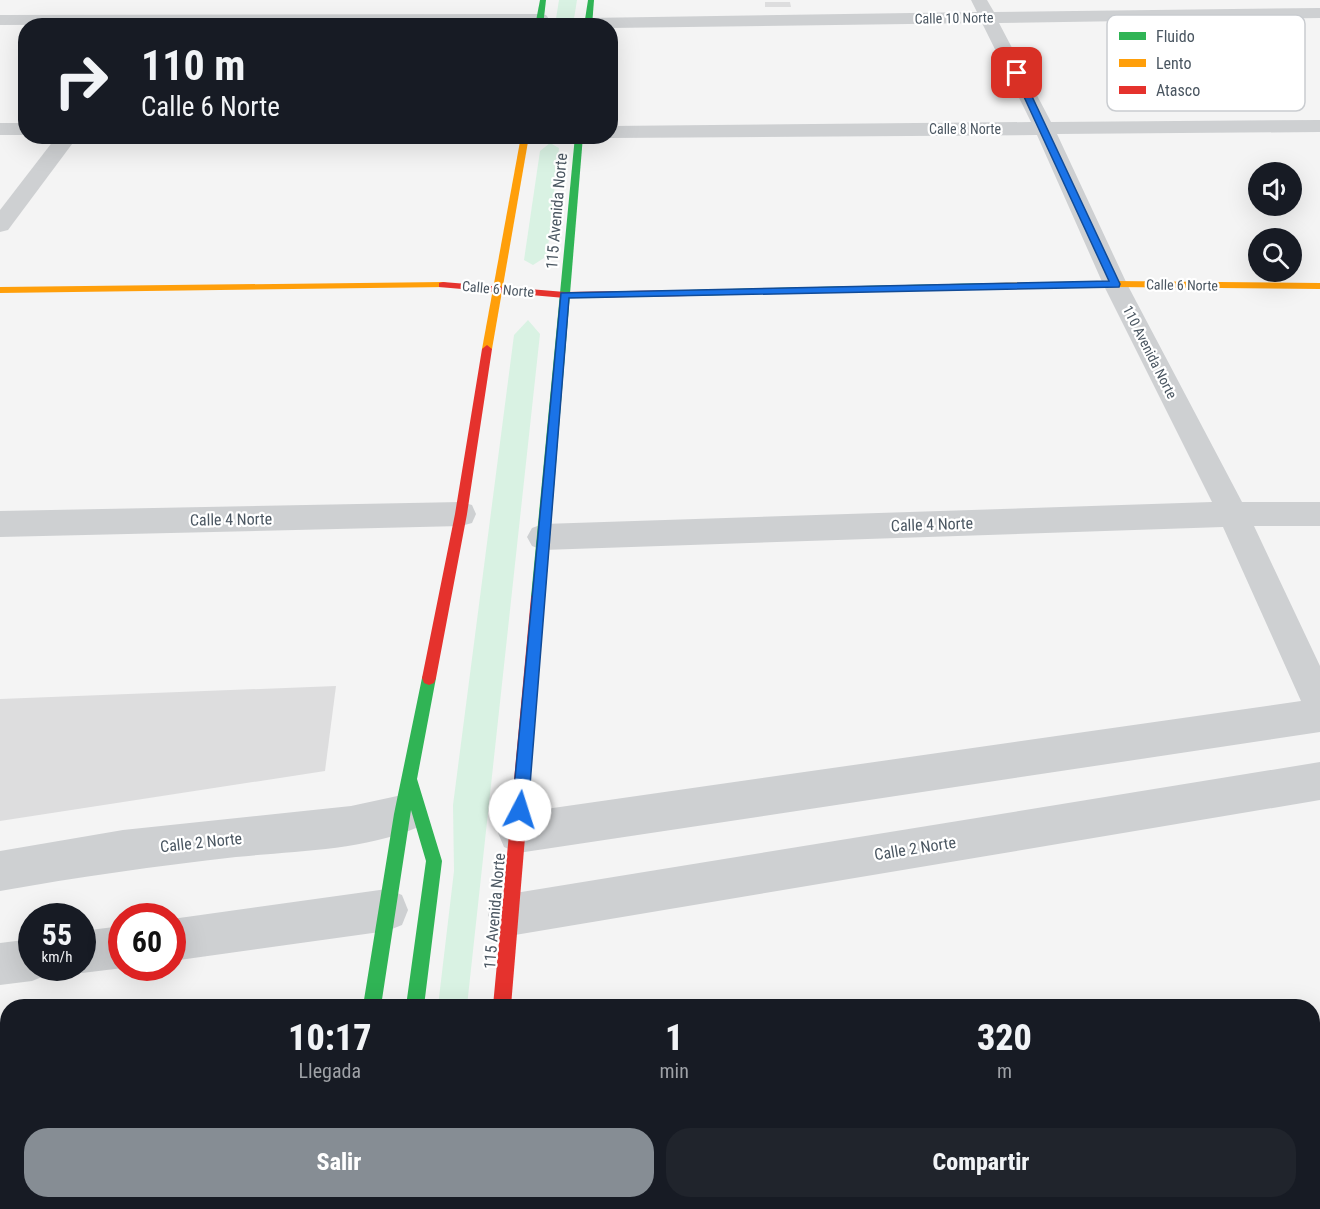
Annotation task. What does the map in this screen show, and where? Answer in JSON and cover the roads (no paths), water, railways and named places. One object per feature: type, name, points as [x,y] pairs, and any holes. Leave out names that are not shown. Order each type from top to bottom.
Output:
[{"type":"main road","points":[[541,18],[543,0]]},
{"type":"main road","points":[[589,18],[591,0]]},
{"type":"main road","points":[[373,999],[405,797],[461,514],[497,289],[524,144]]},
{"type":"main road","name":"115 Avenida Norte","points":[[503,999],[578,144]]},
{"type":"main road","name":"Calle 6 Norte","points":[[0,290],[454,285],[564,295],[1115,284],[1320,286]]},
{"type":"main road","points":[[405,797],[434,861],[416,999]]},
{"type":"street","points":[[156,18],[170,0]]},
{"type":"street","name":"Calle 10 Norte","points":[[618,23],[984,9],[1320,13]]},
{"type":"street","name":"110 Avenida Norte","points":[[984,9],[1044,128],[1115,284],[1233,514],[1320,704]]},
{"type":"street","points":[[0,20],[18,20]]},
{"type":"street","name":"Calle 8 Norte","points":[[618,132],[1320,126]]},
{"type":"street","points":[[0,129],[18,129]]},
{"type":"street","points":[[0,225],[62,144]]},
{"type":"street","name":"Calle 4 Norte","points":[[0,524],[461,514]]},
{"type":"street","name":"Calle 4 Norte","points":[[543,537],[1233,514],[1320,514]]},
{"type":"street","points":[[518,833],[1320,715]]},
{"type":"street","name":"Calle 2 Norte","points":[[509,915],[1320,781]]},
{"type":"street","name":"Calle 2 Norte","points":[[0,871],[123,850],[351,825],[405,797]]},
{"type":"street","points":[[186,937],[387,910]]},
{"type":"street","points":[[0,964],[18,962]]}]
